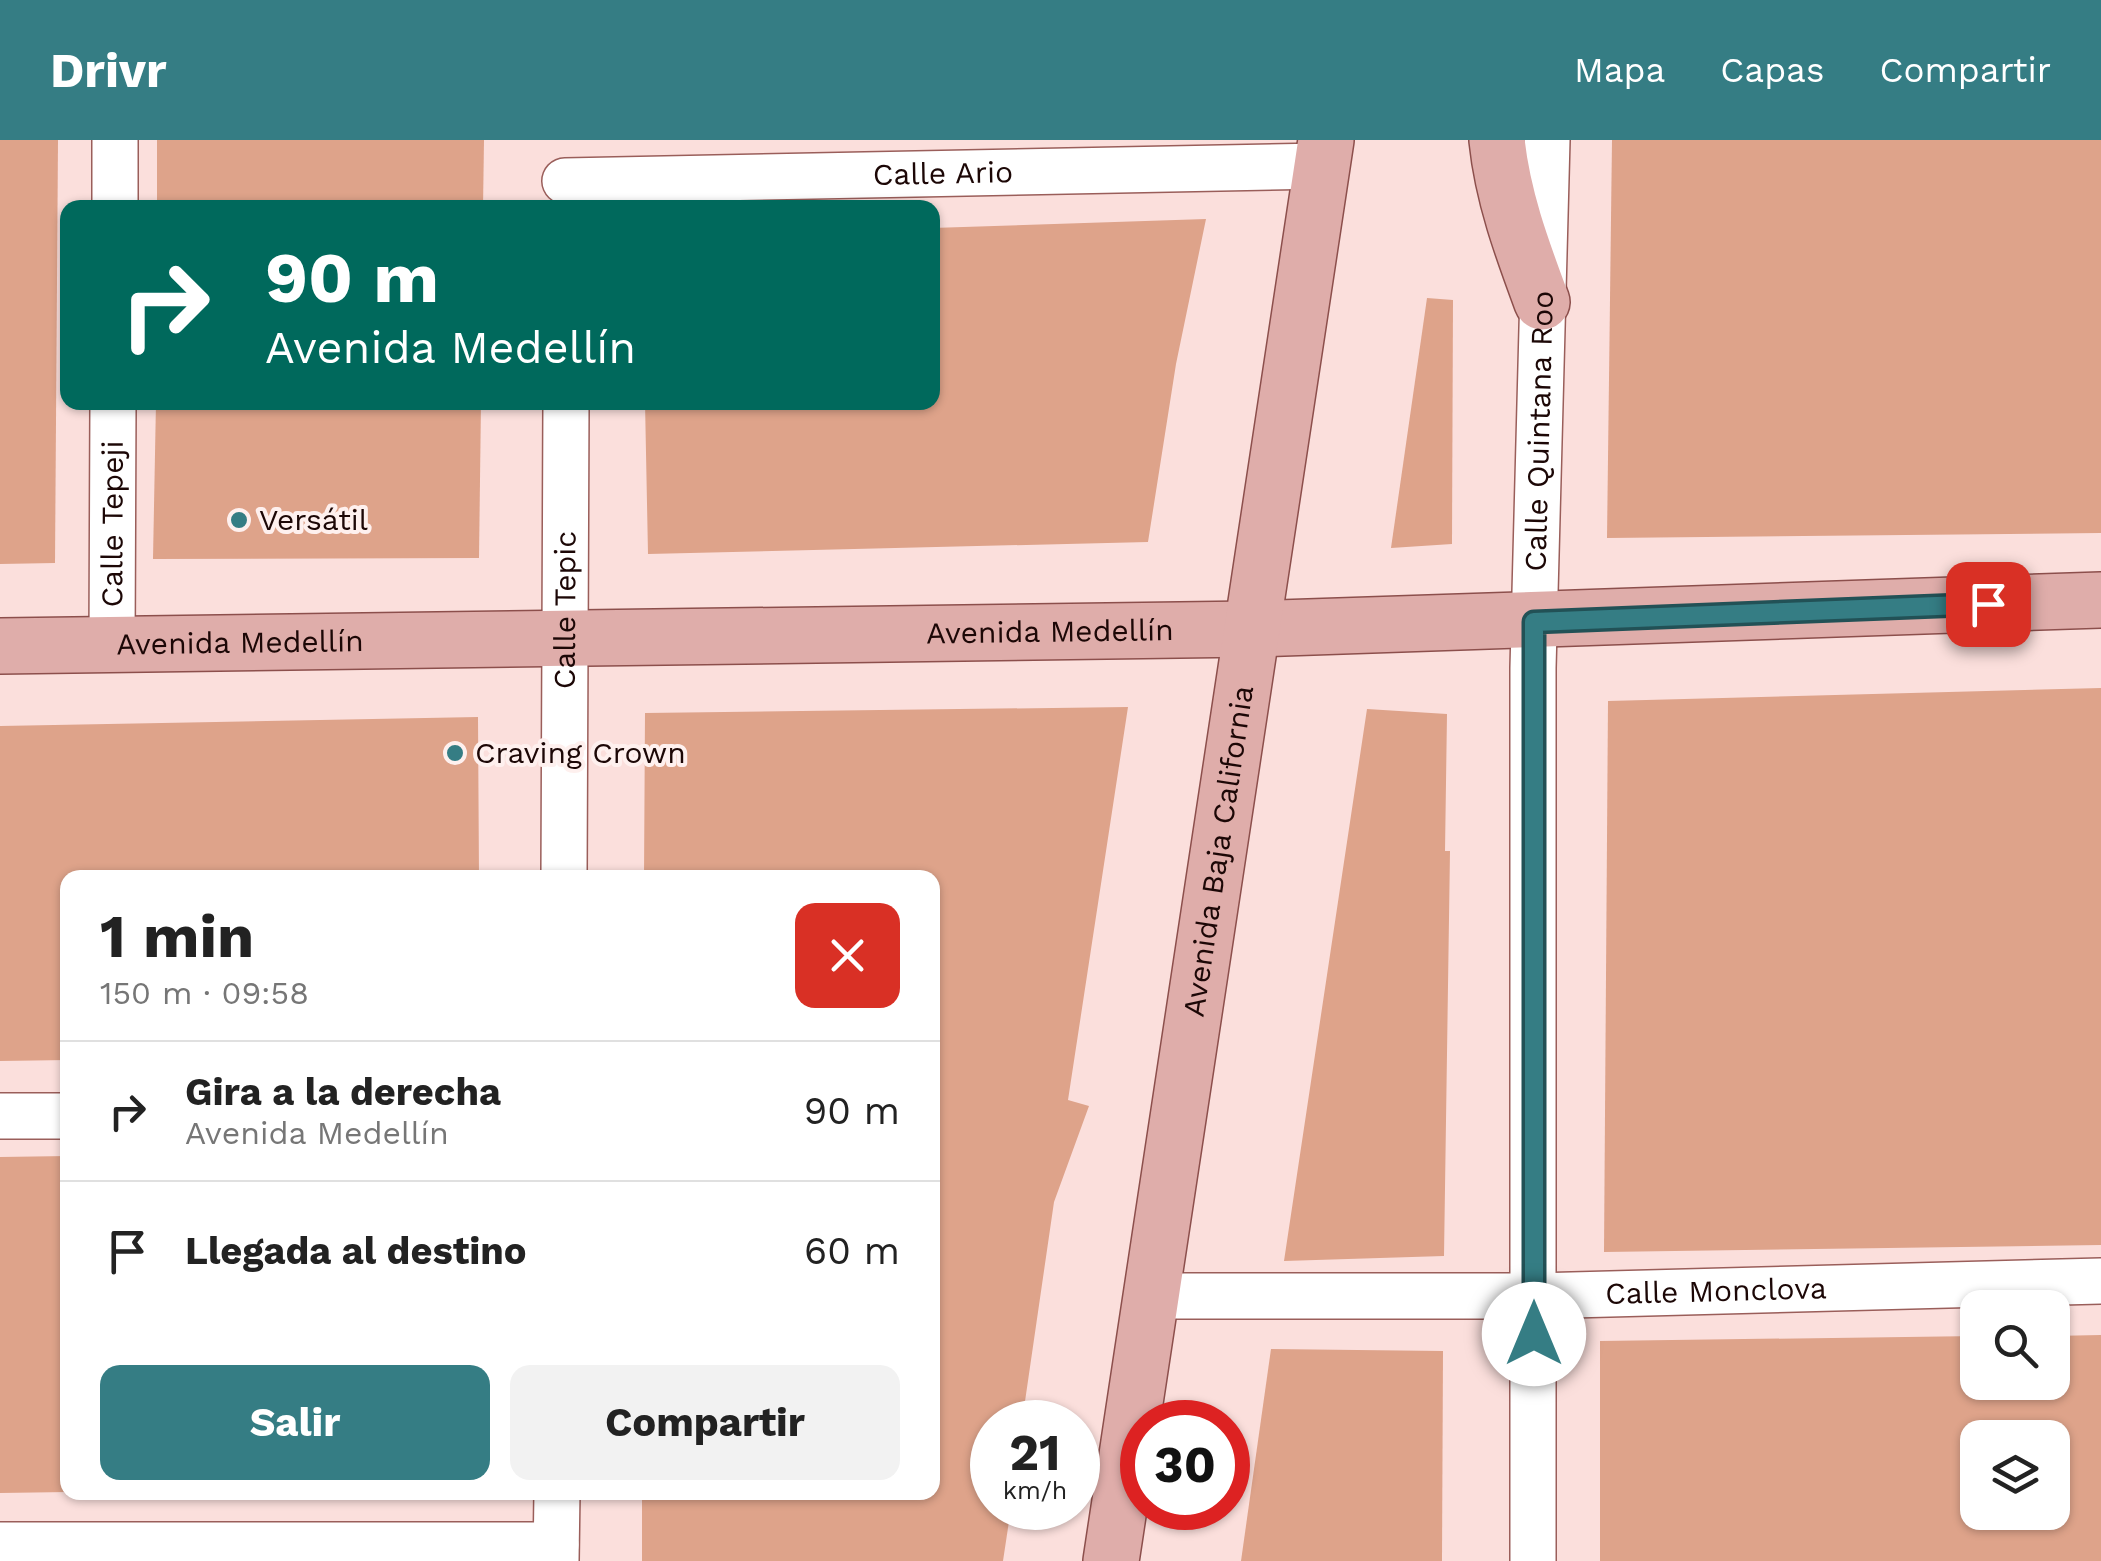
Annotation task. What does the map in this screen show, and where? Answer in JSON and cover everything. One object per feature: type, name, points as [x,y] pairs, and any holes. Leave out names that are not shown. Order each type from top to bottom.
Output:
[{"type":"main road","points":[[1497,140],[1510,212],[1542,302]]},
{"type":"main road","name":"Avenida Baja California","points":[[1111,1561],[1324,153]]},
{"type":"main road","name":"Avenida Medellín","points":[[0,646],[567,641],[1534,622],[2101,600]]},
{"type":"street","points":[[114,200],[115,140]]},
{"type":"street","name":"Calle Quintana Roo","points":[[1533,1561],[1534,622],[1547,140]]},
{"type":"street","name":"Calle Ario","points":[[565,176],[1324,153]]},
{"type":"street","name":"Calle Tepeji","points":[[112,646],[113,410]]},
{"type":"street","name":"Calle Tepic","points":[[564,870],[566,410]]},
{"type":"street","points":[[0,1116],[60,1116]]},
{"type":"street","name":"Calle Monclova","points":[[1152,1296],[1534,1296],[2101,1281]]},
{"type":"street","points":[[0,1545],[556,1553],[557,1500]]},
{"type":"building","points":[[0,140],[58,140],[55,563],[0,564]]},
{"type":"building","points":[[157,140],[484,140],[483,200],[157,200]]},
{"type":"building","points":[[1612,140],[2101,140],[2101,533],[1607,538]]},
{"type":"building","points":[[1206,219],[1176,364],[1148,542],[648,554],[645,410],[940,410],[940,228]]},
{"type":"building","points":[[1427,298],[1453,300],[1452,544],[1391,548]]},
{"type":"building","points":[[156,410],[481,410],[479,558],[153,559]]},
{"type":"building","points":[[2101,688],[2101,1245],[1604,1252],[1608,701]]},
{"type":"building","points":[[1128,707],[1068,1100],[1089,1106],[1054,1202],[1025,1400],[970,1400],[970,1530],[1008,1530],[1003,1561],[642,1561],[642,1500],[940,1500],[940,870],[644,870],[645,713]]},
{"type":"building","points":[[1367,709],[1447,714],[1445,851],[1450,851],[1444,1256],[1284,1261]]},
{"type":"building","points":[[478,717],[479,870],[60,870],[60,1060],[0,1061],[0,726]]},
{"type":"building","points":[[60,1156],[60,1492],[0,1493],[0,1157]]},
{"type":"building","points":[[2101,1335],[2101,1561],[1600,1561],[1600,1341],[1960,1336],[1960,1400],[2070,1400],[2070,1336]]},
{"type":"building","points":[[1271,1349],[1443,1351],[1442,1561],[1241,1561],[1245,1530],[1250,1530],[1250,1497]]},
{"type":"place","name":"Versátil","points":[[239,520]]},
{"type":"place","name":"Craving Crown","points":[[455,753]]},
{"type":"route","points":[[1534,1334],[1534,622],[1988,604]]}]
